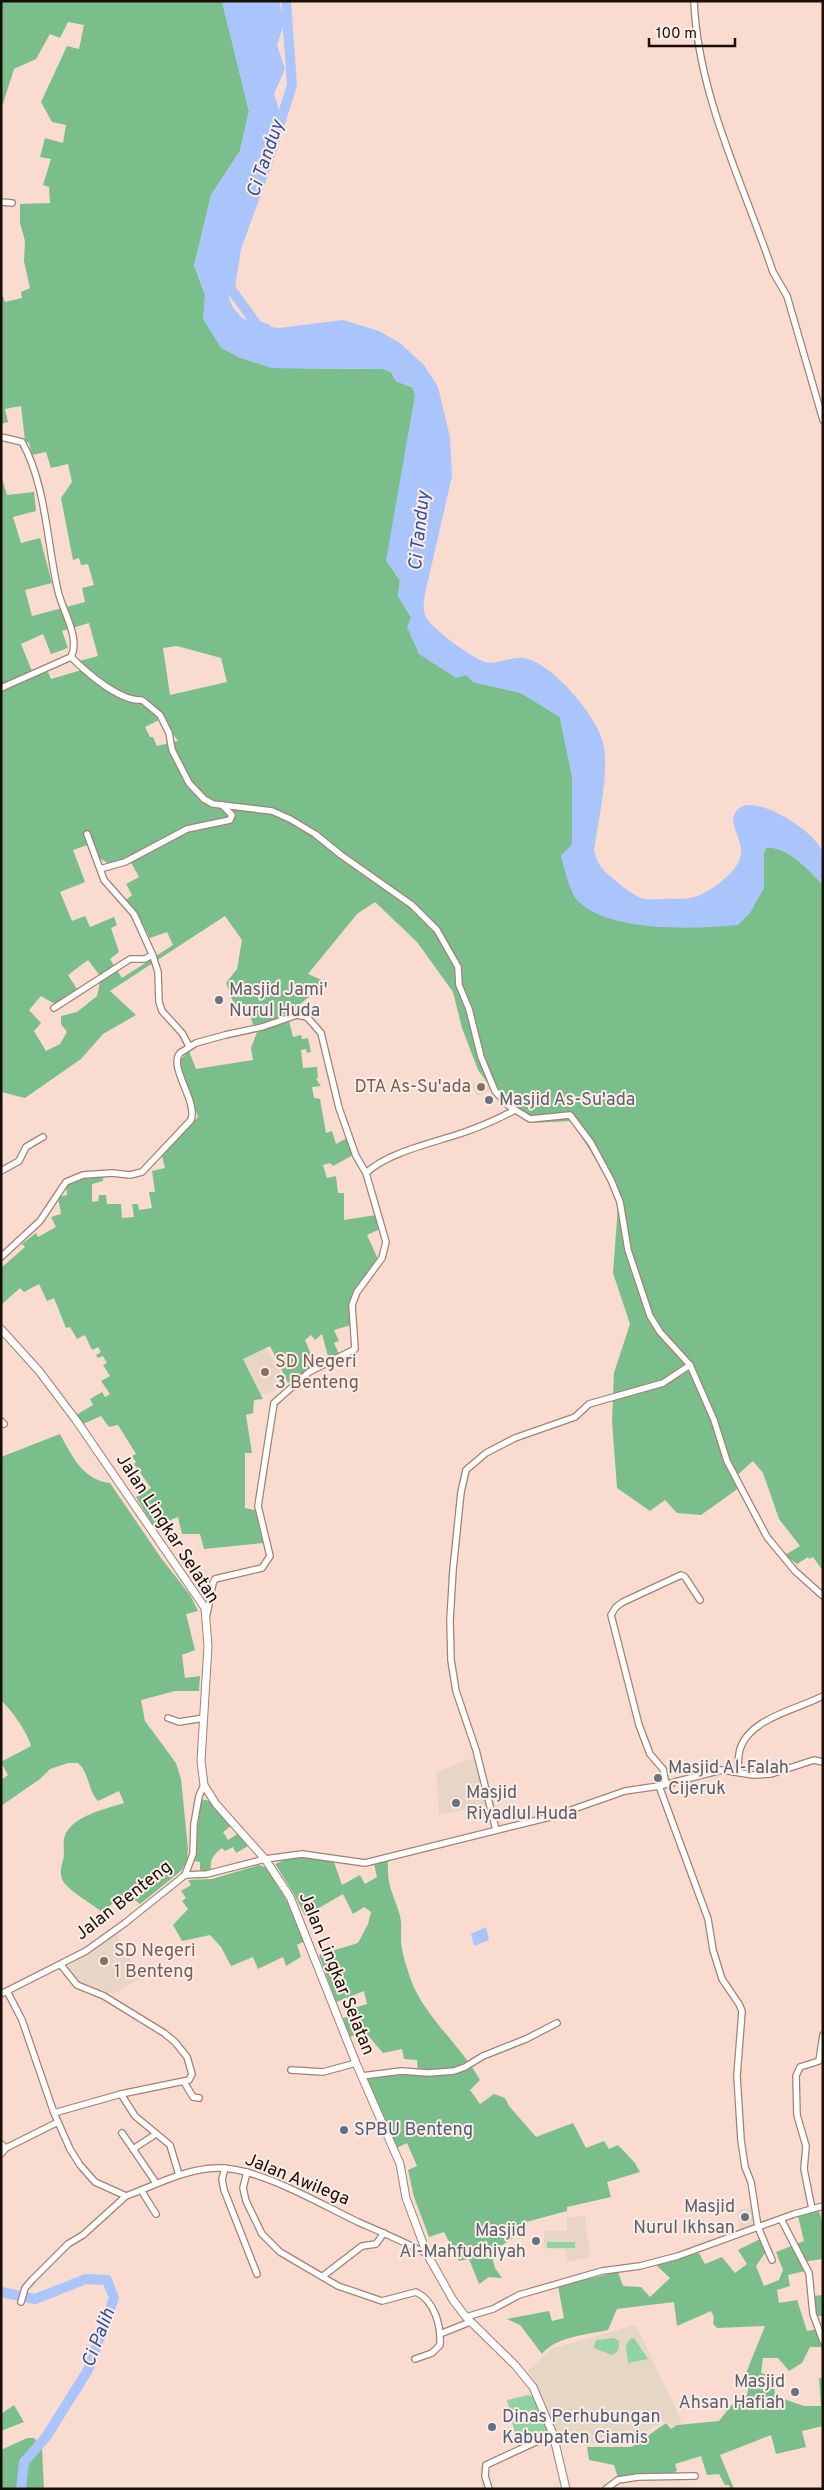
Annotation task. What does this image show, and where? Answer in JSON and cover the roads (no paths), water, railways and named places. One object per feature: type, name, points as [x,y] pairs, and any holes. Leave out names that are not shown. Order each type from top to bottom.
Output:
[{"type":"street","points":[[694,1],[698,53],[708,90],[773,272],[787,296],[823,420]]},
{"type":"street","points":[[1,202],[12,203]]},
{"type":"street","points":[[1,437],[22,442],[32,465],[58,592],[71,633],[74,652],[71,657],[1,688]]},
{"type":"street","points":[[71,657],[86,672],[105,685],[131,701],[142,700],[160,715],[169,733],[172,750],[189,783],[204,799],[213,804],[272,811],[290,819],[316,834],[341,856],[412,905],[436,930],[458,967],[459,985],[469,1009],[480,1057],[495,1091],[515,1110],[535,1120],[563,1114],[570,1115],[581,1128],[609,1174],[620,1202],[628,1250],[650,1316],[660,1332],[690,1365],[714,1420],[727,1461],[767,1537],[790,1566],[823,1596]]},
{"type":"street","points":[[100,869],[124,862],[187,829],[230,820],[232,815],[221,805]]},
{"type":"street","points":[[87,834],[106,883],[134,914],[152,954],[158,972],[160,1008],[182,1032],[189,1046]]},
{"type":"street","points":[[54,1008],[130,959],[145,959],[152,954]]},
{"type":"street","points":[[1,1258],[40,1221],[52,1205],[62,1186],[73,1177],[112,1173],[137,1174],[146,1168],[191,1120],[193,1114],[177,1061],[180,1052],[189,1046],[225,1035],[262,1027],[297,1015],[307,1017],[321,1033],[339,1108],[356,1156],[366,1173],[386,1242],[382,1258],[357,1292],[352,1305],[355,1349],[309,1372],[274,1403],[258,1506],[270,1556],[262,1568],[215,1579],[207,1614]]},
{"type":"street","points":[[366,1173],[378,1164],[414,1148],[465,1132],[515,1110]]},
{"type":"street","points":[[1,1171],[19,1161],[26,1147],[43,1137]]},
{"type":"street","name":"Jalan Lingkar Selatan","points":[[1,1330],[39,1371],[76,1420],[166,1555],[198,1597],[207,1614],[208,1646],[201,1770],[204,1785],[216,1804],[265,1859],[287,1892],[301,1920],[356,2063],[400,2164],[406,2198],[428,2254],[452,2300],[468,2320],[515,2365],[533,2387],[553,2434],[566,2489]]},
{"type":"street","points":[[496,1830],[476,1750],[456,1691],[451,1660],[450,1620],[453,1570],[461,1492],[466,1470],[486,1453],[515,1438],[575,1417],[589,1404],[663,1382],[690,1365]]},
{"type":"street","points":[[666,1784],[663,1769],[648,1750],[639,1725],[611,1616],[616,1607],[623,1602],[681,1575],[685,1577],[700,1600]]},
{"type":"street","points":[[738,1772],[741,1747],[754,1728],[823,1696]]},
{"type":"street","points":[[168,1718],[179,1722],[204,1718]]},
{"type":"street","points":[[185,1874],[218,1872],[265,1859],[302,1854],[365,1863],[554,1816],[625,1791],[659,1786],[722,1770],[753,1775],[771,1774],[814,1760],[823,1762]]},
{"type":"street","name":"Jalan Benteng","points":[[4,1994],[61,1964],[107,1936],[185,1874],[193,1854],[194,1824],[199,1796],[204,1785]]},
{"type":"street","points":[[659,1786],[708,1919],[720,1973],[742,2012],[737,2076],[740,2121],[746,2167],[751,2182],[758,2227],[772,2260]]},
{"type":"street","points":[[54,2113],[121,2094],[184,2082],[192,2074],[191,2066],[176,2042],[164,2032],[104,1996],[77,1985],[61,1964]]},
{"type":"street","points":[[4,1994],[22,2020],[54,2113],[70,2149],[86,2173],[95,2182],[126,2196],[83,2235],[68,2244],[25,2288],[21,2302]]},
{"type":"street","points":[[362,2076],[383,2072],[454,2072],[483,2056],[526,2039],[556,2023]]},
{"type":"street","points":[[812,2209],[804,2169],[806,2146],[797,2115],[796,2076],[800,2067],[819,2061],[823,2035]]},
{"type":"street","points":[[291,2070],[323,2072],[356,2063]]},
{"type":"street","points":[[184,2082],[193,2097],[199,2098]]},
{"type":"street","points":[[121,2094],[135,2116],[170,2145],[179,2175]]},
{"type":"street","points":[[1,2154],[4,2146],[58,2122]]},
{"type":"street","points":[[122,2133],[156,2183]]},
{"type":"street","points":[[133,2149],[156,2134]]},
{"type":"street","points":[[225,2168],[222,2179],[224,2190],[257,2274]]},
{"type":"street","name":"Jalan Awilega","points":[[126,2196],[179,2175],[225,2168],[247,2172],[320,2202],[428,2254]]},
{"type":"street","points":[[247,2172],[243,2194],[262,2234],[280,2252],[338,2286],[382,2301],[412,2292],[419,2293],[436,2315],[440,2334],[438,2348],[432,2353],[415,2359]]},
{"type":"street","points":[[141,2190],[156,2214]]},
{"type":"street","points":[[440,2334],[519,2295],[602,2271],[640,2266],[678,2256],[823,2206]]},
{"type":"street","points":[[781,2219],[808,2272],[813,2314],[823,2341]]},
{"type":"street","points":[[323,2276],[362,2246],[376,2244],[384,2233]]},
{"type":"street","points":[[489,2489],[484,2476],[486,2465],[553,2434]]},
{"type":"street","points":[[606,2489],[618,2480],[638,2477],[695,2476]]},
{"type":"water","points":[[222,1],[279,1],[284,24],[277,45],[285,69],[274,94],[279,110],[236,241],[239,247],[229,272],[227,291],[232,306],[242,318],[262,326],[279,328],[343,320],[379,331],[400,343],[424,365],[438,387],[450,437],[452,476],[425,594],[424,608],[426,617],[436,629],[455,644],[484,661],[494,663],[524,658],[547,669],[571,692],[592,718],[603,742],[605,754],[603,796],[594,851],[602,868],[629,891],[644,899],[684,899],[702,894],[720,883],[730,874],[739,860],[740,844],[733,823],[737,810],[745,806],[757,806],[784,816],[809,834],[822,851],[823,885],[798,860],[774,848],[766,848],[764,852],[764,888],[750,913],[738,925],[676,928],[630,923],[591,911],[574,896],[561,856],[572,844],[572,776],[560,717],[521,693],[473,682],[466,675],[456,678],[419,654],[407,627],[411,617],[398,596],[400,580],[386,561],[415,395],[413,388],[396,381],[391,372],[383,369],[272,368],[240,358],[221,348],[203,319],[205,295],[194,265],[211,195],[240,151],[249,111]]},
{"type":"water","points":[[486,1927],[489,1940],[474,1946],[471,1934]]},
{"type":"waterway","name":"Ci Tanduy","points":[[267,329],[258,326],[230,288],[236,248],[269,158],[292,85],[286,1]]},
{"type":"waterway","name":"Ci Palih","points":[[1,2292],[35,2299],[86,2279],[107,2280],[114,2298],[88,2370],[46,2437],[24,2462],[21,2489]]},
{"type":"place","name":"Masjid Jami' Nurul Huda","points":[[219,1000]]},
{"type":"place","name":"DTA As-Su'ada","points":[[481,1087]]},
{"type":"place","name":"Masjid As-Su'ada","points":[[489,1100]]},
{"type":"place","name":"SD Negeri 3 Benteng","points":[[265,1372]]},
{"type":"place","name":"Masjid Al-Falah Cijeruk","points":[[658,1778]]},
{"type":"place","name":"Masjid Riyadlul Huda","points":[[456,1803]]},
{"type":"place","name":"SD Negeri 1 Benteng","points":[[104,1961]]},
{"type":"place","name":"SPBU Benteng","points":[[344,2130]]},
{"type":"place","name":"Masjid Nurul Ikhsan","points":[[745,2217]]},
{"type":"place","name":"Masjid Al-Mahfudhiyah","points":[[536,2241]]},
{"type":"place","name":"Masjid Ahsan Hafiah","points":[[795,2392]]},
{"type":"place","name":"Dinas Perhubungan Kabupaten Ciamis","points":[[492,2427]]}]
